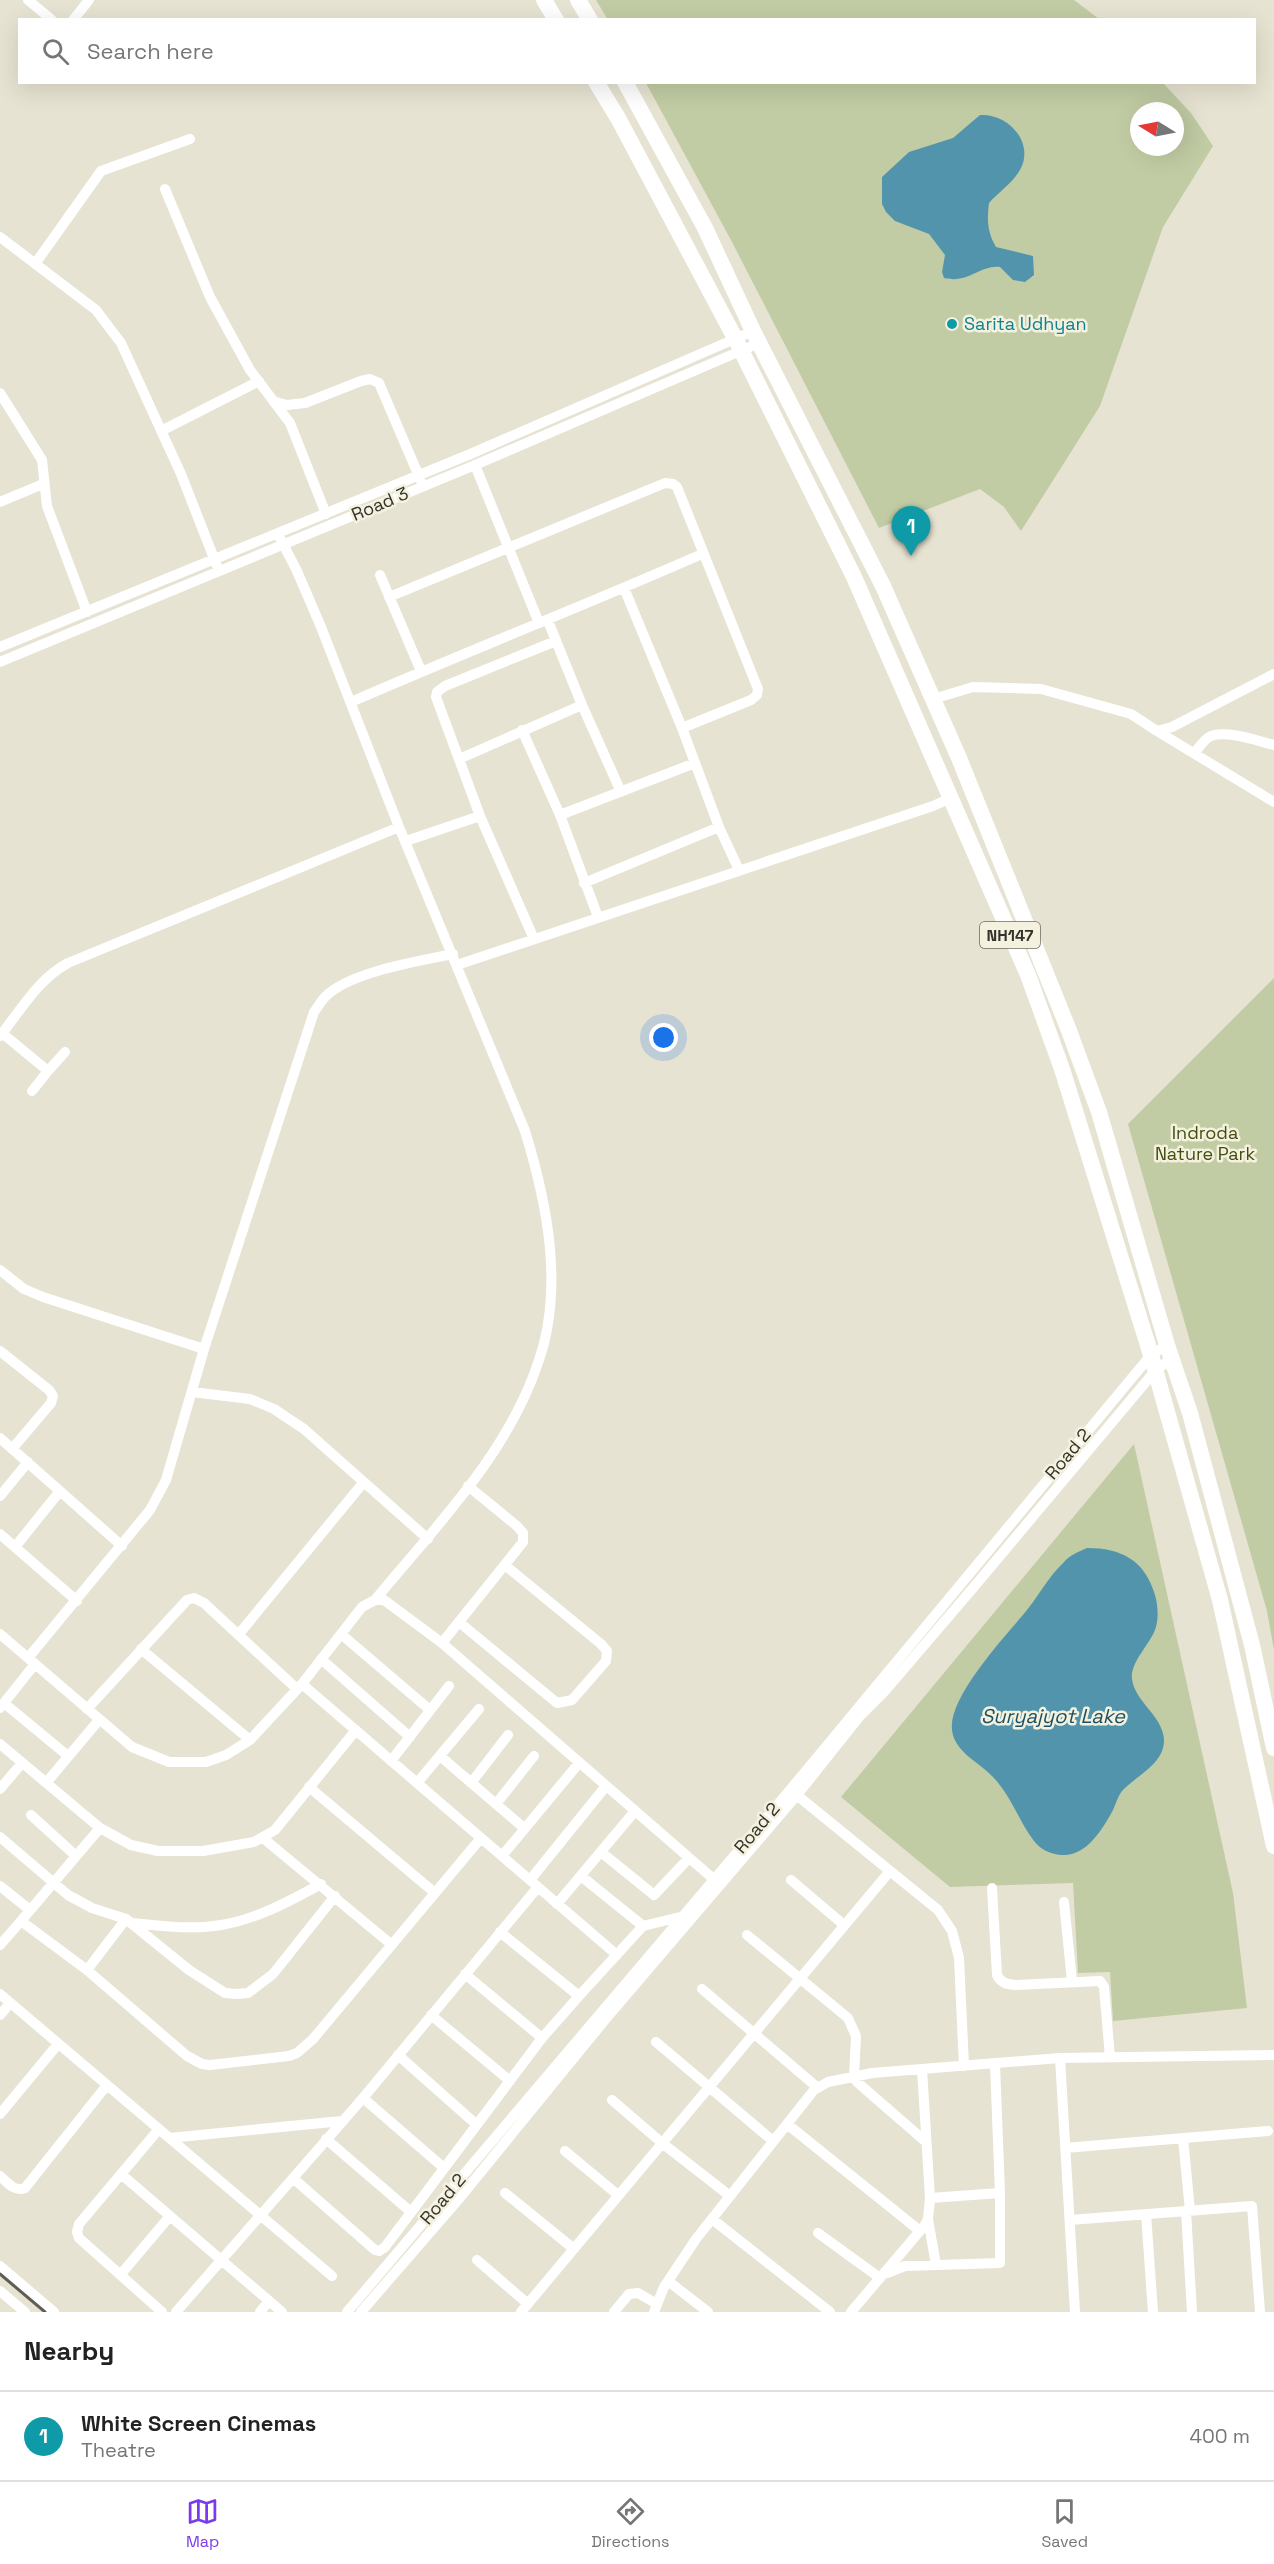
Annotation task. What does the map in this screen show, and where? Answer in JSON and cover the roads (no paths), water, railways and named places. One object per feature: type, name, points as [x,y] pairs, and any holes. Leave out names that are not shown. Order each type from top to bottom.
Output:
[{"type":"highway","points":[[544,0],[555,18]]},
{"type":"highway","points":[[578,0],[589,18]]},
{"type":"highway","name":"NH147","points":[[597,84],[618,118],[739,346],[854,577],[1028,975],[1062,1069],[1153,1363],[1220,1600],[1274,1846]]},
{"type":"highway","name":"NH147","points":[[626,84],[705,228],[756,337],[883,586],[930,691],[1068,1028],[1099,1112],[1169,1352],[1190,1413],[1249,1633],[1274,1748]]},
{"type":"highway","points":[[904,692],[930,691]]},
{"type":"street","points":[[28,0],[50,18]]},
{"type":"street","points":[[75,18],[89,0]]},
{"type":"street","points":[[35,264],[101,171],[190,139]]},
{"type":"street","points":[[165,189],[210,297],[244,361],[290,423],[326,514]]},
{"type":"street","points":[[0,237],[105,320],[121,343],[161,431],[217,566]]},
{"type":"street","name":"Road 3","points":[[0,647],[87,612],[283,545],[475,465],[756,337]]},
{"type":"street","name":"Road 3","points":[[0,662],[217,566],[278,534],[739,346]]},
{"type":"street","points":[[275,402],[287,405],[304,403],[361,381],[370,379],[379,383],[424,486]]},
{"type":"street","points":[[161,431],[259,381]]},
{"type":"street","points":[[0,393],[42,460],[47,506],[87,612]]},
{"type":"street","points":[[475,465],[508,548],[555,640],[621,792]]},
{"type":"street","points":[[389,597],[669,483],[677,487],[758,689],[757,695],[751,700],[682,728]]},
{"type":"street","points":[[0,502],[43,484]]},
{"type":"street","points":[[0,1634],[132,1747],[169,1762],[206,1762],[226,1755],[250,1740],[299,1686],[362,1607],[375,1600],[428,1539],[511,1424],[540,1359],[547,1331],[550,1298],[547,1219],[537,1170],[525,1131],[399,827],[297,571],[278,534]]},
{"type":"street","points":[[351,702],[702,554]]},
{"type":"street","points":[[380,575],[421,671]]},
{"type":"street","points":[[624,588],[682,728],[719,827],[739,870]]},
{"type":"street","points":[[534,939],[480,816],[437,703],[437,692],[445,686],[555,640]]},
{"type":"street","points":[[1157,731],[1172,727],[1274,674]]},
{"type":"street","points":[[930,691],[973,687],[1041,688],[1131,714],[1274,802]]},
{"type":"street","points":[[459,759],[582,705]]},
{"type":"street","points":[[522,730],[560,815],[598,916]]},
{"type":"street","points":[[1194,753],[1205,740],[1222,734],[1274,745]]},
{"type":"street","points":[[560,815],[694,763]]},
{"type":"street","points":[[68,1756],[2,1706],[77,1601],[150,1510],[166,1480],[204,1349],[314,1012],[326,996],[349,981],[395,967],[455,959],[534,939],[933,806],[951,798]]},
{"type":"street","points":[[406,841],[480,816]]},
{"type":"street","points":[[48,1071],[1,1034],[52,972],[68,963],[399,827]]},
{"type":"street","points":[[584,883],[719,827]]},
{"type":"street","points":[[32,1091],[65,1052]]},
{"type":"street","points":[[0,1270],[24,1289],[43,1297],[204,1349]]},
{"type":"street","points":[[0,1351],[49,1390],[53,1396],[51,1403],[12,1449]]},
{"type":"street","name":"Road 2","points":[[793,1792],[1153,1363],[1169,1352]]},
{"type":"street","name":"Road 2","points":[[361,2312],[458,2200],[716,1881],[936,1631],[1153,1363],[1169,1352]]},
{"type":"street","points":[[192,1392],[250,1399],[274,1409],[304,1429],[428,1539]]},
{"type":"street","points":[[0,1438],[122,1546]]},
{"type":"street","points":[[0,1496],[28,1462]]},
{"type":"street","points":[[239,1634],[363,1483]]},
{"type":"street","points":[[442,1643],[523,1542],[523,1533],[468,1486]]},
{"type":"street","points":[[15,1547],[60,1491]]},
{"type":"street","points":[[0,1534],[77,1601]]},
{"type":"street","points":[[459,1622],[557,1702],[572,1700],[606,1662],[607,1651],[601,1644],[506,1566]]},
{"type":"street","points":[[87,1709],[190,1598],[198,1599],[299,1686],[356,1730],[616,1955]]},
{"type":"street","points":[[375,1600],[384,1600],[394,1605],[442,1643],[716,1881]]},
{"type":"street","points":[[341,1634],[430,1710]]},
{"type":"street","points":[[141,1649],[250,1740]]},
{"type":"street","points":[[321,1659],[410,1737]]},
{"type":"street","points":[[392,1761],[449,1686]]},
{"type":"street","points":[[417,1783],[479,1709]]},
{"type":"street","points":[[46,1782],[99,1720]]},
{"type":"street","points":[[0,1744],[100,1828],[131,1845],[179,1852],[222,1850],[263,1838],[275,1830],[356,1730]]},
{"type":"street","points":[[471,1783],[508,1735]]},
{"type":"street","points":[[440,1756],[524,1828]]},
{"type":"street","points":[[496,1804],[534,1756]]},
{"type":"street","points":[[0,1789],[22,1762]]},
{"type":"street","points":[[502,1856],[579,1763]]},
{"type":"street","points":[[176,2312],[294,2179],[500,1932],[606,1786]]},
{"type":"street","points":[[309,1787],[435,1893]]},
{"type":"street","points":[[793,1792],[938,1910],[952,1931],[959,1958],[964,2066]]},
{"type":"street","points":[[557,1904],[635,1811]]},
{"type":"street","points":[[31,1815],[76,1856]]},
{"type":"street","points":[[0,1944],[100,1828]]},
{"type":"street","points":[[0,1837],[68,1895],[92,1908],[129,1921],[183,1928],[221,1926],[257,1916],[321,1884]]},
{"type":"street","points":[[263,1838],[392,1945]]},
{"type":"street","points":[[21,1921],[87,1970],[187,2056],[202,2064],[215,2065],[297,2053],[313,2039],[481,1838]]},
{"type":"street","points":[[601,1852],[654,1895],[658,1894],[689,1858]]},
{"type":"street","points":[[477,2260],[524,2308],[890,1870]]},
{"type":"street","points":[[580,1876],[643,1926]]},
{"type":"street","points":[[791,1880],[844,1925]]},
{"type":"street","name":"Road 2","points":[[347,2312],[680,1917],[716,1881]]},
{"type":"street","points":[[0,1887],[30,1910]]},
{"type":"street","points":[[992,1888],[999,1979],[1005,1984],[1100,1981],[1104,1987],[1110,2057]]},
{"type":"street","points":[[129,1921],[189,1970],[225,1993],[248,1993],[273,1974],[305,1937],[335,1896]]},
{"type":"street","points":[[1064,1902],[1072,1981]]},
{"type":"street","points":[[294,2179],[375,2250],[379,2251],[385,2247],[542,2038],[579,1996],[643,1926],[680,1917]]},
{"type":"street","points":[[87,1970],[129,1921]]},
{"type":"street","points":[[500,1932],[579,1996]]},
{"type":"street","points":[[747,1935],[848,2018],[856,2036],[854,2076],[857,2082],[926,2142]]},
{"type":"street","points":[[465,1974],[542,2038]]},
{"type":"street","points":[[702,1989],[818,2088]]},
{"type":"street","points":[[0,1994],[332,2276]]},
{"type":"street","points":[[0,2015],[10,2003]]},
{"type":"street","points":[[431,2015],[510,2081]]},
{"type":"street","points":[[656,2042],[773,2141]]},
{"type":"street","points":[[0,2114],[58,2044]]},
{"type":"street","points":[[398,2055],[477,2125]]},
{"type":"street","points":[[614,2312],[629,2294],[638,2293],[656,2308],[668,2281],[712,2219],[787,2124],[818,2088],[828,2082],[854,2076],[1060,2058],[1274,2055]]},
{"type":"street","points":[[1060,2058],[1075,2312]]},
{"type":"street","points":[[881,2277],[898,2267],[1000,2263],[995,2064]]},
{"type":"street","points":[[922,2069],[930,2198],[928,2219],[936,2265]]},
{"type":"street","points":[[0,2176],[14,2188],[19,2190],[25,2188],[107,2085]]},
{"type":"street","points":[[363,2098],[444,2168]]},
{"type":"street","points":[[612,2100],[662,2144],[730,2196]]},
{"type":"street","points":[[169,2138],[342,2121]]},
{"type":"street","points":[[787,2124],[920,2231]]},
{"type":"street","points":[[159,2129],[79,2224],[77,2232],[79,2238],[162,2312]]},
{"type":"street","points":[[1065,2148],[1268,2131]]},
{"type":"street","points":[[1183,2138],[1192,2312]]},
{"type":"street","points":[[326,2139],[411,2212]]},
{"type":"street","points":[[565,2151],[618,2195]]},
{"type":"street","points":[[121,2174],[282,2312]]},
{"type":"street","points":[[506,2193],[574,2249]]},
{"type":"street","points":[[930,2198],[1000,2193]]},
{"type":"street","points":[[1070,2220],[1252,2206],[1260,2312]]},
{"type":"street","points":[[1146,2214],[1153,2312]]},
{"type":"street","points":[[121,2274],[170,2216]]},
{"type":"street","points":[[712,2219],[824,2310]]},
{"type":"street","points":[[851,2312],[928,2219]]},
{"type":"street","points":[[818,2233],[881,2277]]},
{"type":"street","points":[[0,2266],[54,2312]]},
{"type":"street","points":[[668,2281],[708,2312]]},
{"type":"street","points":[[0,2291],[24,2312]]},
{"type":"street","points":[[260,2312],[269,2301]]},
{"type":"water","points":[[980,115],[1000,119],[1008,124],[1016,131],[1024,148],[1024,158],[1018,173],[989,203],[988,220],[989,231],[996,247],[1033,256],[1034,275],[1025,282],[1013,280],[1000,267],[986,269],[960,279],[944,278],[942,272],[945,255],[929,234],[895,221],[882,204],[882,177],[909,152],[953,138]]},
{"type":"water","name":"Suryajyot Lake","points":[[1087,1548],[1111,1550],[1130,1558],[1145,1573],[1151,1583],[1157,1603],[1157,1622],[1152,1636],[1134,1667],[1132,1679],[1138,1695],[1159,1723],[1164,1739],[1160,1755],[1149,1768],[1121,1792],[1109,1818],[1092,1841],[1078,1852],[1061,1855],[1046,1851],[1036,1844],[999,1783],[957,1744],[952,1730],[953,1717],[958,1702],[978,1670],[1052,1575],[1069,1557]]},
{"type":"railway","points":[[0,2274],[45,2312]]},
{"type":"place","name":"Sarita Udhyan","points":[[952,324]]},
{"type":"place","name":"White Screen Cinemas","points":[[911,556]]},
{"type":"park label","name":"Indroda Nature Park","points":[[1205,1143]]}]
